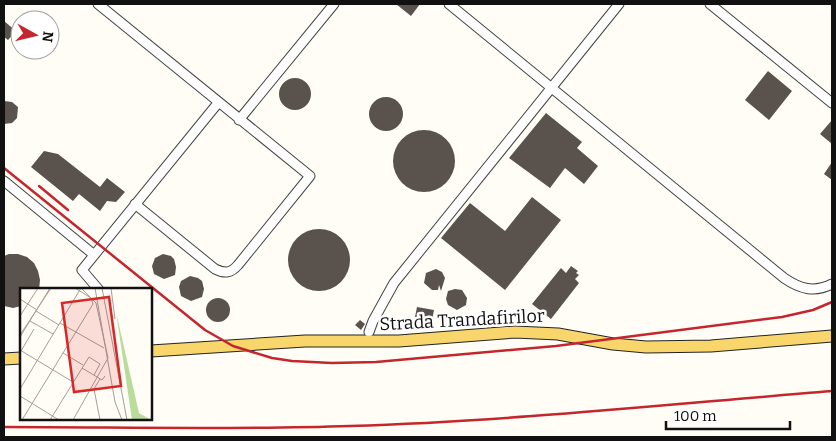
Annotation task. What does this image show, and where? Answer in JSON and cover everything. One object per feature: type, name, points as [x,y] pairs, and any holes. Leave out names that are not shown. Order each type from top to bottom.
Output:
[{"type":"main road","name":"Strada Trandafirilor","points":[[152,351],[305,341],[400,341],[515,332],[558,334],[613,344],[646,347],[711,346],[832,336]]},
{"type":"main road","points":[[4,358],[20,358]]},
{"type":"lane","points":[[98,4],[310,176],[234,269],[226,273],[215,269],[135,204]]},
{"type":"lane","points":[[239,120],[334,4]]},
{"type":"lane","points":[[448,4],[784,278],[802,288],[811,290],[820,290],[832,284]]},
{"type":"lane","points":[[369,332],[394,283],[619,4]]},
{"type":"lane","points":[[710,4],[832,103]]},
{"type":"lane","points":[[97,288],[82,270],[93,254],[218,103]]},
{"type":"lane","points":[[4,181],[93,254]]},
{"type":"building","points":[[396,4],[420,4],[411,16]]},
{"type":"building","points":[[4,21],[10,26],[10,38],[8,40],[4,37]]},
{"type":"building","points":[[768,71],[792,91],[769,120],[745,100]]},
{"type":"building","points":[[295,78],[307,82],[311,94],[307,106],[295,110],[283,106],[279,94],[283,82]]},
{"type":"building","points":[[386,97],[393,98],[398,102],[402,107],[402,121],[398,126],[393,130],[386,131],[379,130],[374,126],[370,121],[369,114],[370,107],[374,102],[379,98]]},
{"type":"building","points":[[4,101],[12,102],[18,107],[17,118],[12,123],[4,124]]},
{"type":"building","points":[[546,113],[582,142],[577,148],[598,166],[584,184],[565,168],[550,188],[509,158]]},
{"type":"building","points":[[832,120],[832,144],[820,134]]},
{"type":"building","points":[[424,130],[436,132],[446,139],[453,149],[455,161],[453,173],[446,183],[436,190],[424,192],[412,190],[402,183],[395,173],[393,161],[395,149],[402,139],[412,132]]},
{"type":"building","points":[[44,151],[58,154],[100,187],[107,178],[125,192],[116,202],[107,201],[100,211],[79,194],[73,201],[31,167]]},
{"type":"building","points":[[832,162],[832,180],[824,174]]},
{"type":"building","points":[[532,197],[561,220],[505,290],[441,238],[470,203],[505,231]]},
{"type":"building","points":[[319,229],[331,231],[341,238],[348,248],[350,260],[348,272],[341,282],[331,289],[319,291],[307,289],[297,282],[290,272],[288,260],[290,248],[297,238],[307,231]]},
{"type":"building","points":[[18,254],[27,257],[34,263],[40,280],[39,288],[20,288],[20,306],[13,308],[4,306],[4,256]]},
{"type":"building","points":[[163,254],[174,259],[176,267],[175,275],[164,279],[154,274],[152,266],[155,258]]},
{"type":"building","points":[[571,266],[578,271],[576,273],[579,275],[575,279],[579,283],[551,319],[532,304],[561,268],[566,273]]},
{"type":"building","points":[[436,269],[442,272],[445,278],[441,291],[439,285],[438,290],[432,290],[424,283],[426,273]]},
{"type":"building","points":[[190,276],[202,281],[204,289],[202,297],[191,301],[181,296],[179,287],[181,281]]},
{"type":"building","points":[[462,290],[467,298],[466,305],[457,310],[448,305],[446,299],[448,291]]},
{"type":"building","points":[[218,298],[227,301],[230,310],[227,319],[218,322],[209,319],[206,310],[209,301]]},
{"type":"building","points":[[417,307],[434,310],[432,320],[415,317]]},
{"type":"building","points":[[360,320],[365,324],[361,330],[355,325]]},
{"type":"railway","points":[[4,168],[205,330],[233,346],[272,358],[332,363],[376,362],[556,346],[782,317],[813,310],[832,302]]},
{"type":"railway","points":[[39,186],[68,210]]},
{"type":"railway","points":[[4,427],[264,428],[410,424],[591,412],[832,391]]}]
